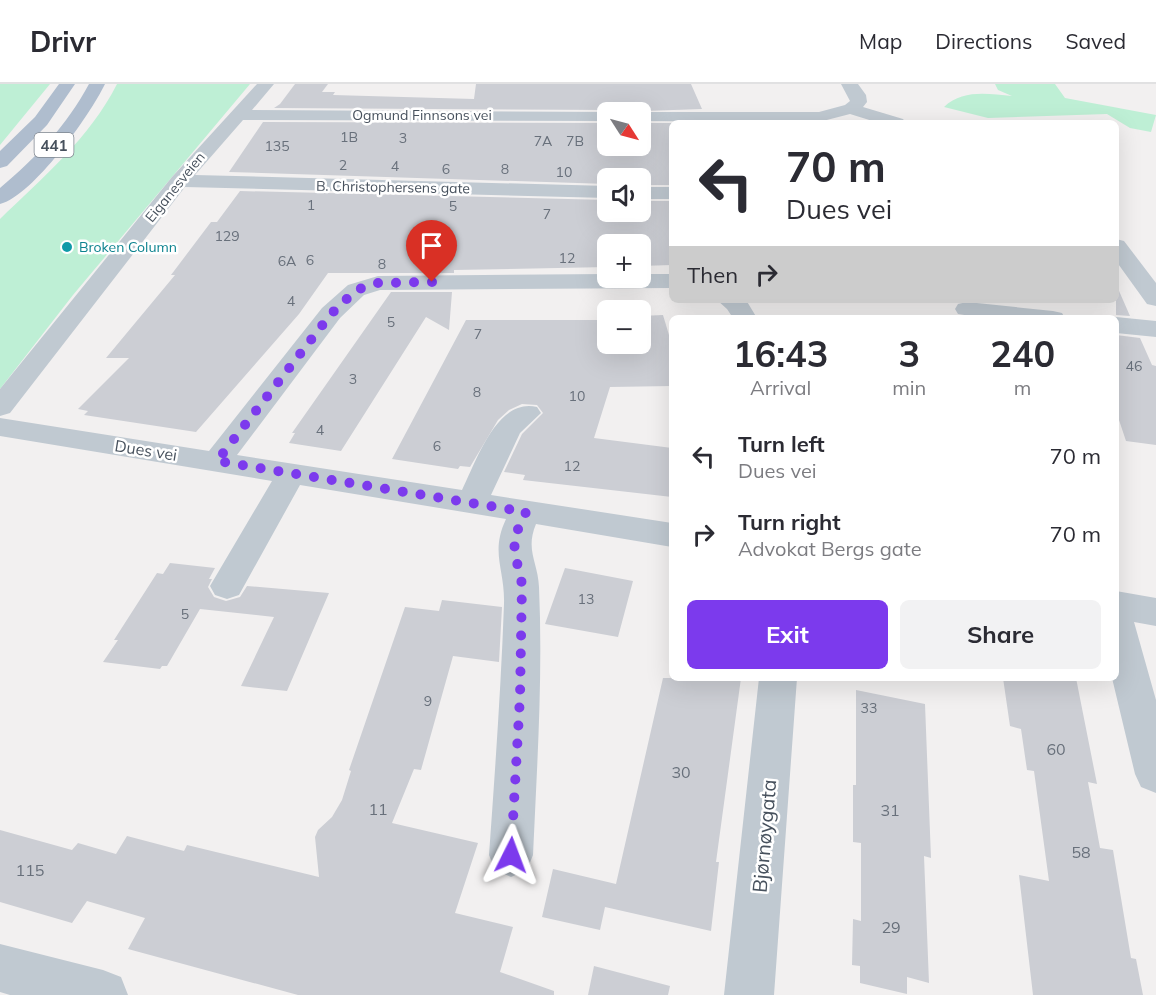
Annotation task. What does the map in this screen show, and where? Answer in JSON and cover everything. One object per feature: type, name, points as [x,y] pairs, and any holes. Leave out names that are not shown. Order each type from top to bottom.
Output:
[{"type":"main road","name":"441","points":[[0,162],[41,121],[67,84]]},
{"type":"main road","name":"441","points":[[0,198],[37,164],[69,129],[90,101],[97,84]]},
{"type":"street","name":"Eiganesveien","points":[[0,407],[179,181],[266,84]]},
{"type":"street","points":[[849,84],[858,95],[855,105]]},
{"type":"street","points":[[651,116],[819,117],[855,105],[890,120]]},
{"type":"street","name":"Ogmund Finnsons vei","points":[[236,115],[597,116]]},
{"type":"street","name":"B. Christophersens gate","points":[[179,181],[597,192]]},
{"type":"street","points":[[651,193],[669,193]]},
{"type":"street","points":[[1119,250],[1156,299]]},
{"type":"street","points":[[217,461],[331,314],[356,290],[378,283],[669,281]]},
{"type":"street","points":[[965,309],[1024,315]]},
{"type":"street","points":[[1119,325],[1156,329]]},
{"type":"street","points":[[472,502],[508,428],[527,413]]},
{"type":"street","name":"Dues vei","points":[[0,427],[669,535]]},
{"type":"street","points":[[227,586],[291,474]]},
{"type":"street","points":[[511,855],[520,697],[522,584],[514,538],[526,512]]},
{"type":"street","points":[[1119,606],[1156,612]]},
{"type":"street","points":[[1119,632],[1156,774]]},
{"type":"street","name":"Bjørnøygata","points":[[749,995],[778,681]]},
{"type":"street","points":[[0,968],[104,995]]},
{"type":"green space","points":[[0,84],[50,84],[0,145]]},
{"type":"green space","points":[[117,84],[250,84],[73,295],[0,389],[0,219],[79,140],[106,104]]},
{"type":"green space","points":[[995,84],[1055,84],[1065,98],[1156,115],[1151,132],[1130,128],[1107,114],[988,118],[944,107],[959,97],[968,95],[1012,96],[998,90]]},
{"type":"building","points":[[295,84],[328,84],[322,92],[335,92],[333,95],[474,99],[476,84],[691,84],[702,109],[651,111],[651,102],[597,102],[597,110],[274,108],[280,104]]},
{"type":"building","points":[[263,122],[597,123],[597,156],[651,156],[651,123],[669,123],[669,185],[651,185],[651,168],[597,168],[597,184],[229,172]]},
{"type":"building","points":[[240,191],[597,200],[597,222],[651,222],[651,201],[669,201],[669,265],[651,266],[651,234],[597,234],[597,267],[454,270],[454,273],[328,273],[299,314],[196,432],[84,415],[88,411],[78,409],[129,358],[106,358],[175,275],[171,275],[211,222],[217,222]]},
{"type":"building","points":[[1119,291],[1130,316],[1116,315],[1116,303],[1119,303]]},
{"type":"building","points":[[391,292],[452,292],[449,330],[426,317],[341,451],[289,443],[295,433],[292,433]]},
{"type":"building","points":[[663,315],[669,335],[669,386],[610,387],[594,438],[669,448],[669,497],[523,480],[525,475],[504,472],[522,434],[543,413],[537,405],[522,404],[509,410],[498,420],[470,467],[460,466],[458,469],[392,459],[466,320],[597,320],[597,354],[651,354],[651,316]]},
{"type":"building","points":[[1119,335],[1140,338],[1152,365],[1156,366],[1156,445],[1126,441],[1119,420]]},
{"type":"building","points":[[170,563],[215,568],[209,579],[212,579],[208,587],[214,597],[226,601],[240,597],[247,586],[329,593],[287,691],[241,686],[274,617],[200,609],[167,666],[162,666],[160,669],[103,662],[118,640],[114,640],[157,573],[163,574]]},
{"type":"building","points":[[565,568],[633,581],[618,637],[545,624]]},
{"type":"building","points":[[442,600],[502,607],[499,662],[453,656],[421,770],[414,769],[392,823],[478,843],[455,913],[513,927],[500,972],[554,991],[554,995],[298,995],[128,949],[145,918],[87,901],[72,923],[0,902],[0,830],[72,850],[78,843],[116,854],[127,836],[184,851],[187,845],[319,877],[315,837],[318,830],[332,817],[342,800],[351,771],[349,770],[405,607],[439,611]]},
{"type":"building","points":[[663,678],[669,678],[669,681],[741,681],[716,862],[719,862],[711,931],[605,907],[600,930],[542,917],[553,869],[616,884]]},
{"type":"building","points":[[1003,681],[1077,681],[1097,784],[1088,782],[1100,848],[1113,850],[1131,958],[1136,959],[1143,995],[1033,995],[1019,875],[1049,881],[1034,771],[1027,770],[1021,729],[1010,726]]},
{"type":"building","points":[[856,690],[925,704],[931,858],[924,856],[929,983],[907,977],[907,994],[860,983],[860,966],[852,965],[853,919],[861,921],[861,843],[853,842],[853,785],[856,785]]},
{"type":"building","points":[[594,966],[670,986],[668,995],[588,995]]},
{"type":"place","name":"Broken Column","points":[[67,247]]},
{"type":"route","points":[[432,282],[378,283],[356,290],[331,314],[217,461],[526,512],[514,538],[522,584],[520,697],[511,855]]}]
